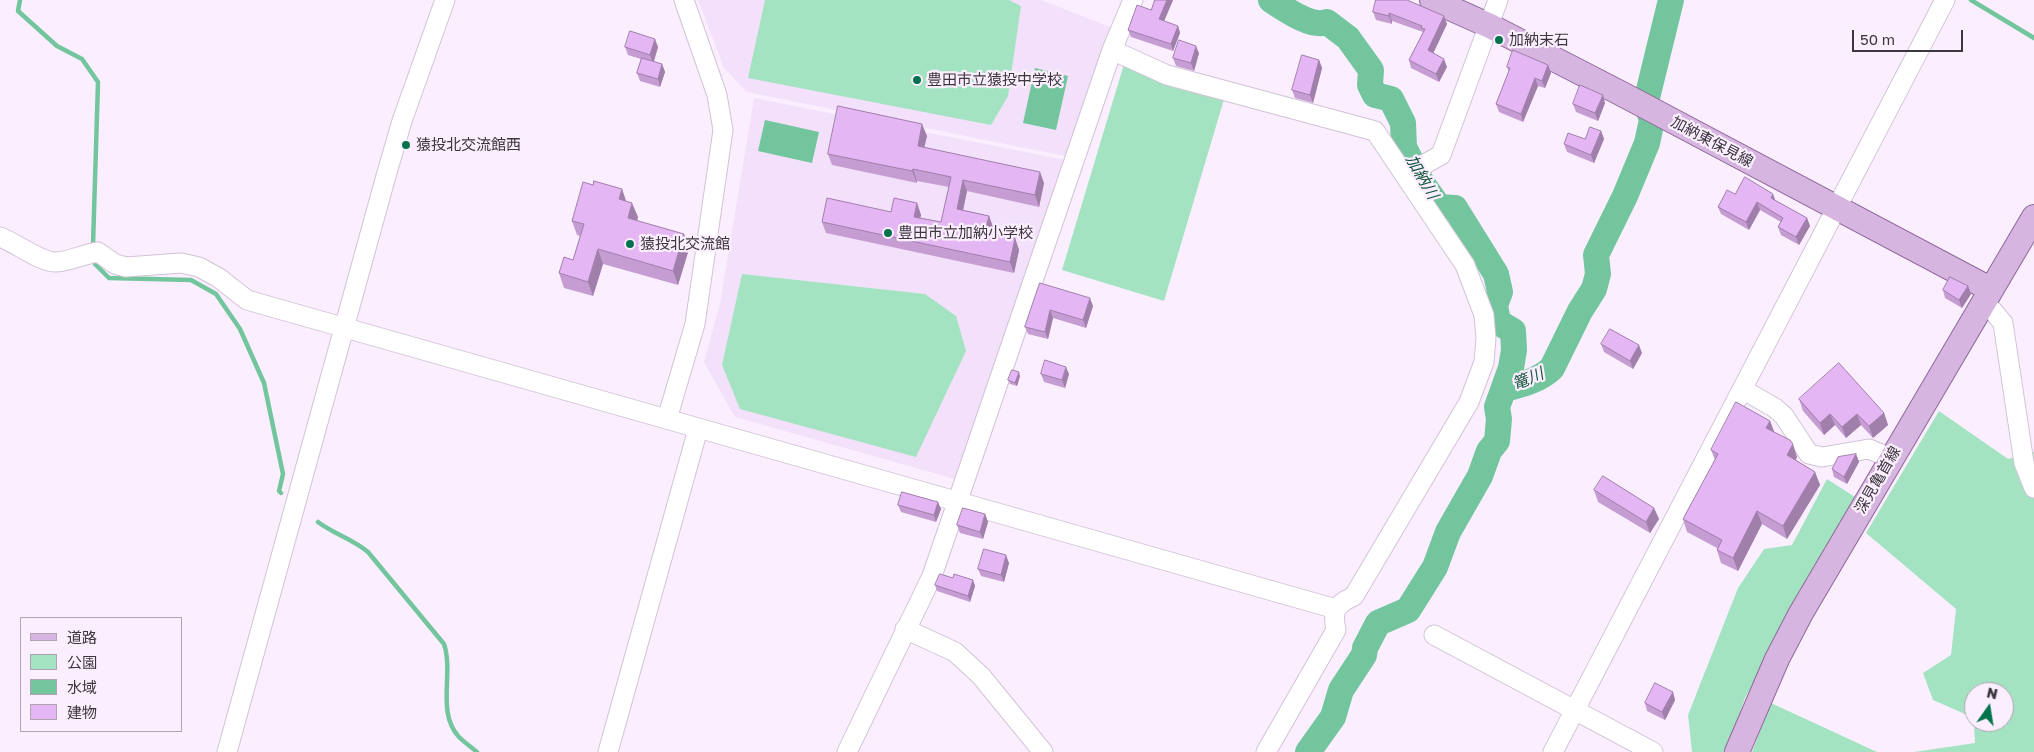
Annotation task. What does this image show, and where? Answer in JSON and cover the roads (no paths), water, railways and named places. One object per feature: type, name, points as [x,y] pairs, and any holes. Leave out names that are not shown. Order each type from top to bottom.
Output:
[{"type":"main road","name":"加納東保見線","points":[[1432,0],[1490,26],[1837,208],[1986,296]]},
{"type":"main road","name":"深見亀首線","points":[[1737,752],[1777,659],[1801,613],[1890,458],[2034,217]]},
{"type":"street","points":[[227,752],[402,121],[445,0]]},
{"type":"street","points":[[667,419],[695,324],[723,130],[717,96],[684,0]]},
{"type":"street","points":[[847,752],[932,576],[1112,50],[1133,0]]},
{"type":"street","points":[[1408,173],[1441,155],[1498,0]]},
{"type":"street","points":[[1553,752],[1945,0]]},
{"type":"street","points":[[1112,50],[1168,75],[1375,131],[1408,173],[1466,265],[1484,315],[1484,362],[1469,402],[1354,596],[1341,602],[1333,615],[1336,630],[1266,752]]},
{"type":"street","points":[[0,237],[24,247],[47,261],[65,260],[98,252],[115,264],[126,266],[180,262],[200,267],[219,278],[248,300],[1336,610]]},
{"type":"street","points":[[1986,296],[1993,311],[2003,324],[2024,463],[2034,488]]},
{"type":"street","points":[[1742,389],[1775,408],[1784,416],[1809,454],[1822,457],[1869,450],[1890,458]]},
{"type":"street","points":[[608,752],[698,429]]},
{"type":"street","points":[[905,629],[955,652],[982,676],[1043,752]]},
{"type":"street","points":[[1434,635],[1573,711],[1653,752]]},
{"type":"water","points":[[1035,68],[1068,76],[1056,130],[1023,123]]},
{"type":"water","points":[[765,120],[819,132],[812,163],[758,151]]},
{"type":"waterway","points":[[20,0],[18,11],[57,46],[82,59],[98,82],[93,245]]},
{"type":"waterway","name":"加納川","points":[[1271,0],[1306,20],[1321,23],[1327,22],[1348,38],[1371,70],[1370,85],[1375,95],[1391,99],[1403,123],[1404,147],[1422,183],[1439,207],[1455,208],[1496,274],[1500,292],[1495,305],[1498,322],[1513,331],[1514,350],[1511,368],[1497,407],[1499,419],[1497,441],[1489,451],[1480,476],[1448,532],[1435,567],[1408,610],[1378,623],[1365,648],[1364,655],[1341,690],[1333,717],[1308,752]]},
{"type":"waterway","name":"篭川","points":[[1505,389],[1536,379],[1552,368],[1580,311],[1594,289],[1598,274],[1596,255],[1625,196],[1647,143],[1652,120],[1646,102],[1671,0]]},
{"type":"waterway","points":[[1971,0],[2034,38]]},
{"type":"waterway","points":[[94,258],[95,264],[109,278],[191,280],[216,294],[240,329],[264,383],[283,474],[279,491],[281,493]]},
{"type":"waterway","points":[[318,522],[368,552],[444,644],[447,656],[448,716],[452,727],[459,737],[477,752]]},
{"type":"place","name":"加納末石","points":[[1499,40]]},
{"type":"place","name":"豊田市立猿投中学校","points":[[917,80]]},
{"type":"place","name":"猿投北交流館西","points":[[406,145]]},
{"type":"place","name":"豊田市立加納小学校","points":[[888,233]]},
{"type":"place","name":"猿投北交流館","points":[[630,244]]}]
